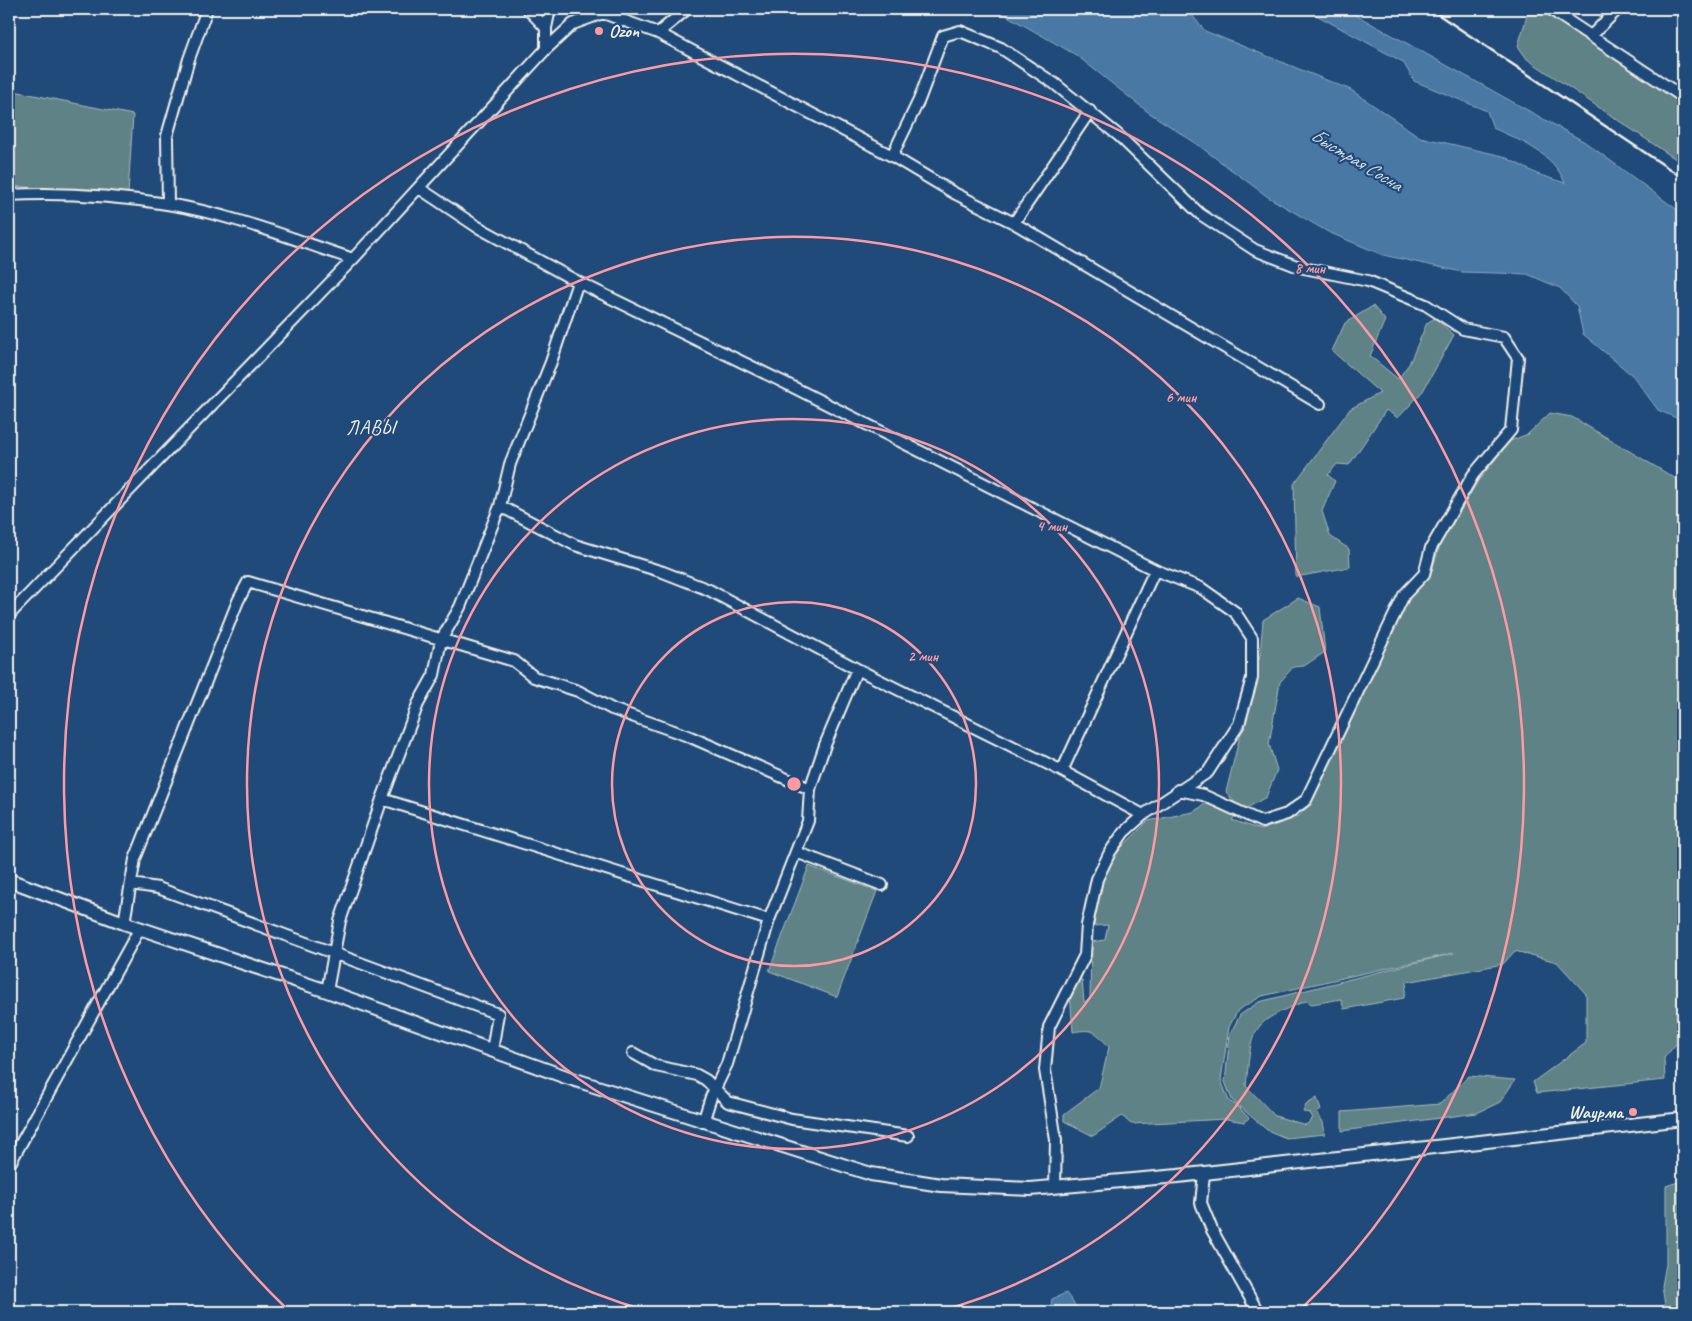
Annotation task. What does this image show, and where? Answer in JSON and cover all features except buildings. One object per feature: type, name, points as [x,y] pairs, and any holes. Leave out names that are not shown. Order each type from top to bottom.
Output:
[{"type":"main road","points":[[9,880],[124,923],[327,991],[492,1051],[703,1122],[871,1174],[941,1185],[1030,1190],[1204,1174],[1683,1119]]},
{"type":"street","points":[[168,204],[167,136],[189,59],[207,9]]},
{"type":"street","points":[[528,9],[546,28]]},
{"type":"street","points":[[546,49],[546,28],[550,9]]},
{"type":"street","points":[[658,33],[687,9]]},
{"type":"street","points":[[1550,9],[1683,98]]},
{"type":"street","points":[[1592,36],[1618,9]]},
{"type":"street","points":[[9,615],[353,259],[546,49],[573,24],[603,13],[658,33],[892,156],[954,193],[1014,223],[1115,284],[1285,381],[1320,404]]},
{"type":"street","points":[[892,156],[919,100],[943,36],[960,31],[1001,48],[1090,111],[1200,214],[1255,250],[1300,267],[1368,281],[1426,305],[1464,329],[1504,337],[1518,358],[1511,430],[1473,475],[1431,548],[1424,574],[1404,595],[1306,800],[1287,814],[1262,822],[1203,795],[1178,790]]},
{"type":"street","points":[[1014,223],[1090,111]]},
{"type":"street","points":[[419,188],[476,226],[578,282],[783,382],[1155,570],[1201,588],[1235,612],[1252,638],[1252,678],[1239,724],[1224,751],[1208,772],[1178,790],[1143,815],[1124,832],[1110,852],[1097,879],[1087,925],[1085,955],[1049,1027],[1045,1070],[1056,1140],[1055,1187]]},
{"type":"street","points":[[9,195],[74,194],[168,204],[235,220],[353,259]]},
{"type":"street","points":[[327,991],[340,921],[382,799],[418,704],[434,675],[441,640],[460,607],[500,506],[510,464],[551,362],[578,282]]},
{"type":"street","points":[[500,506],[575,545],[663,572],[709,590],[857,669],[1062,770],[1143,815]]},
{"type":"street","points":[[1062,770],[1155,570]]},
{"type":"street","points":[[124,923],[135,859],[238,601],[248,582],[514,661],[534,677],[578,691],[612,709],[688,736],[810,789]]},
{"type":"street","points":[[703,1122],[714,1091],[727,1064],[769,920],[808,821],[810,789],[825,745],[857,669]]},
{"type":"street","points":[[382,799],[769,920]]},
{"type":"street","points":[[796,852],[882,884]]},
{"type":"street","points":[[131,884],[158,888],[498,1014],[492,1051]]},
{"type":"street","points":[[9,1165],[140,928]]},
{"type":"street","points":[[633,1053],[656,1066],[697,1075],[706,1080],[714,1091],[728,1102],[792,1119],[908,1136]]},
{"type":"street","points":[[1204,1174],[1201,1203],[1212,1230],[1258,1312]]},
{"type":"green space","points":[[1529,9],[1550,9],[1683,97],[1683,164],[1527,59],[1518,46]]},
{"type":"green space","points":[[9,90],[133,115],[128,194],[9,186]]},
{"type":"green space","points":[[1373,306],[1385,320],[1370,356],[1398,379],[1409,364],[1427,323],[1435,318],[1454,335],[1423,391],[1398,418],[1386,410],[1349,465],[1337,464],[1328,475],[1335,481],[1322,511],[1330,536],[1349,549],[1350,567],[1296,577],[1294,484],[1350,409],[1380,393],[1332,351],[1345,323]]},
{"type":"green space","points":[[1550,413],[1572,417],[1683,483],[1683,1036],[1664,1058],[1665,1080],[1537,1093],[1533,1082],[1586,1043],[1586,994],[1557,962],[1515,951],[1503,964],[1407,982],[1404,998],[1344,1009],[1341,999],[1312,1004],[1306,1001],[1273,1015],[1264,1022],[1257,1030],[1253,1039],[1246,1086],[1275,1116],[1306,1125],[1313,1118],[1310,1113],[1303,1112],[1306,1105],[1317,1098],[1321,1110],[1317,1113],[1323,1122],[1325,1134],[1286,1138],[1267,1130],[1232,1100],[1225,1082],[1230,1034],[1240,1015],[1259,1002],[1454,953],[1262,996],[1238,1010],[1229,1027],[1221,1080],[1229,1101],[1249,1118],[1244,1122],[1227,1119],[1131,1124],[1122,1116],[1093,1136],[1064,1121],[1064,1114],[1099,1088],[1109,1047],[1094,1032],[1073,1032],[1070,993],[1078,977],[1082,980],[1084,1002],[1090,999],[1091,942],[1105,940],[1108,925],[1094,926],[1099,892],[1109,863],[1117,852],[1148,821],[1193,812],[1207,803],[1236,815],[1232,820],[1261,830],[1299,816],[1310,804],[1409,597],[1430,576],[1440,545],[1478,481],[1510,441],[1528,434]]},
{"type":"green space","points":[[1298,598],[1320,607],[1325,652],[1304,666],[1293,667],[1280,682],[1269,744],[1277,770],[1266,797],[1247,808],[1236,804],[1226,792],[1260,655],[1263,620]]},
{"type":"green space","points":[[809,866],[877,891],[837,997],[769,971]]},
{"type":"green space","points":[[1469,1076],[1515,1080],[1500,1102],[1477,1113],[1342,1131],[1342,1112],[1440,1104]]},
{"type":"green space","points":[[1681,1181],[1683,1312],[1666,1312],[1662,1286],[1666,1264],[1666,1186]]},
{"type":"water","name":"Быстрая Сосна","points":[[995,9],[1187,9],[1205,31],[1351,90],[1420,137],[1503,156],[1537,174],[1565,183],[1553,164],[1535,149],[1493,128],[1487,111],[1414,81],[1403,62],[1305,9],[1345,9],[1585,142],[1683,214],[1683,421],[1658,410],[1633,376],[1583,334],[1577,306],[1560,288],[1527,274],[1462,272],[1383,255],[1328,232],[1268,197],[1194,142],[1148,112],[1076,55]]},
{"type":"water","points":[[1066,1293],[1080,1312],[1050,1312],[1052,1299]]},
{"type":"railway","points":[[1430,9],[1683,178]]},
{"type":"place","name":"Ozon","points":[[599,31]]},
{"type":"place","name":"Wаурма","points":[[1633,1112]]},
{"type":"district","name":"ЛАВЫ","points":[[371,427]]}]
